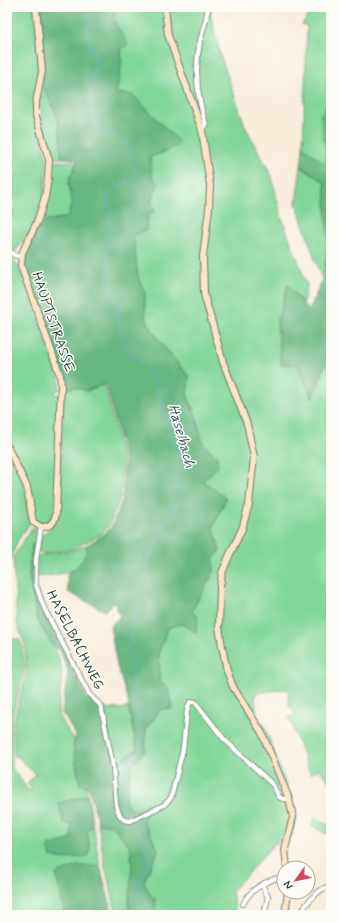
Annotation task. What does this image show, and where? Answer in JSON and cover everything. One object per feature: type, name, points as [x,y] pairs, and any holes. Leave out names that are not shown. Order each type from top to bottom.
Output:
[{"type":"main road","name":"HAUPTSTRASSE","points":[[36,7],[42,71],[36,102],[36,116],[49,160],[48,178],[45,197],[38,222],[24,246],[21,257],[23,273],[60,375],[61,385],[56,513],[52,523],[41,527]]},
{"type":"main road","points":[[165,7],[168,35],[202,130],[210,185],[209,210],[203,256],[204,294],[224,362],[252,441],[254,457],[249,504],[242,529],[222,573],[218,606],[219,627],[227,670],[233,687],[262,733],[289,799],[293,818],[285,849],[286,860]]},
{"type":"main road","points":[[7,446],[27,487],[33,522],[41,527]]},
{"type":"main road","points":[[286,915],[287,900]]},
{"type":"street","points":[[202,130],[206,124],[200,105],[197,79],[200,43],[208,7]]},
{"type":"street","points":[[7,248],[14,255],[21,257]]},
{"type":"street","name":"HASELBACHWEG","points":[[41,527],[36,559],[36,585],[44,608],[89,694],[101,706],[113,766],[116,805],[119,814],[124,820],[130,821],[164,804],[171,798],[183,749],[187,710],[190,702],[193,701],[224,740],[273,786],[279,797],[289,799]]},
{"type":"street","points":[[243,904],[246,897],[262,885],[276,878]]},
{"type":"street","points":[[262,885],[268,897],[265,910],[270,915]]},
{"type":"street","points":[[300,915],[309,899],[319,891],[331,885]]},
{"type":"green space","points":[[7,7],[34,7],[40,71],[34,102],[47,161],[44,198],[29,235],[25,237],[16,251],[11,250],[7,244],[7,218],[13,214],[7,203]]},
{"type":"green space","points":[[39,7],[115,7],[113,20],[128,44],[121,49],[121,69],[116,93],[133,95],[180,143],[165,152],[150,157],[152,177],[158,184],[151,201],[155,210],[148,217],[146,230],[133,235],[138,278],[145,293],[145,317],[157,338],[189,377],[187,395],[197,419],[202,442],[217,457],[218,466],[203,481],[226,498],[213,527],[220,550],[213,560],[214,571],[192,611],[198,617],[196,632],[181,624],[167,628],[159,652],[159,681],[168,688],[172,708],[160,710],[146,729],[145,751],[131,766],[125,801],[132,811],[146,806],[149,810],[143,820],[158,850],[144,882],[151,897],[155,899],[156,915],[128,915],[132,864],[130,846],[111,824],[98,824],[89,787],[80,784],[73,746],[76,735],[62,713],[68,670],[59,648],[56,649],[37,620],[29,576],[32,545],[36,545],[34,585],[53,632],[86,696],[91,701],[103,708],[115,765],[137,749],[128,701],[117,666],[110,626],[120,616],[114,602],[105,611],[68,592],[67,574],[75,569],[84,558],[87,545],[111,528],[122,501],[125,458],[106,384],[86,391],[75,387],[64,390],[63,374],[25,272],[24,259],[26,247],[34,230],[41,223],[68,217],[72,200],[69,185],[70,178],[78,160],[62,158],[60,131],[57,116],[42,87]]},
{"type":"green space","points":[[115,7],[211,7],[211,17],[221,57],[245,126],[272,177],[281,216],[307,285],[303,303],[288,286],[277,321],[281,364],[297,363],[312,398],[328,359],[331,369],[331,784],[319,769],[310,774],[289,717],[294,717],[293,707],[289,707],[288,689],[255,693],[257,722],[263,722],[295,809],[296,820],[292,836],[274,844],[232,891],[236,915],[156,915],[155,899],[151,897],[144,882],[158,850],[142,820],[146,806],[132,812],[125,801],[131,766],[145,751],[146,729],[160,710],[159,652],[167,628],[181,624],[196,631],[191,611],[214,571],[212,560],[220,550],[213,527],[226,498],[202,481],[218,466],[217,457],[202,442],[197,419],[187,394],[189,377],[157,338],[145,317],[145,293],[138,278],[133,235],[148,217],[151,201],[158,184],[152,178],[149,156],[165,152],[116,93],[120,72],[121,50],[116,29]]},
{"type":"green space","points":[[315,7],[331,7],[331,102],[321,114],[327,166],[303,147],[307,26],[302,24]]},
{"type":"green space","points":[[42,87],[57,116],[60,131],[62,158],[52,158],[41,115]]},
{"type":"green space","points":[[331,102],[331,369],[327,360],[312,398],[297,364],[281,365],[277,321],[288,285],[309,311],[322,280],[328,247],[325,182],[301,167],[303,147],[327,165],[321,114]]},
{"type":"green space","points":[[52,161],[77,162],[70,178],[69,185],[72,200],[68,218],[48,220],[44,223],[45,217],[43,214],[48,198]]},
{"type":"green space","points":[[301,167],[325,182],[328,247],[322,280],[296,203]]},
{"type":"green space","points":[[7,253],[17,264],[59,377],[60,390],[55,391],[55,394],[60,395],[54,518],[44,525],[36,522],[31,490],[7,436]]},
{"type":"green space","points":[[104,384],[123,458],[120,498],[109,526],[100,535],[72,549],[43,554],[38,551],[41,536],[53,526],[59,515],[64,390],[75,387],[86,391]]},
{"type":"green space","points":[[7,451],[26,489],[28,515],[31,522],[18,540],[10,559],[7,560]]},
{"type":"green space","points":[[32,528],[34,528],[36,532],[36,545],[32,545],[29,576],[37,620],[58,655],[62,672],[58,713],[75,741],[74,746],[80,784],[86,785],[88,795],[59,803],[71,824],[72,839],[48,847],[90,849],[87,831],[93,826],[100,866],[56,874],[65,915],[7,915],[7,639],[19,639],[22,646],[25,668],[12,716],[11,767],[29,791],[32,790],[27,783],[36,775],[18,757],[14,757],[14,720],[27,670],[25,646],[17,623],[13,557]]},
{"type":"green space","points":[[87,545],[84,558],[77,567],[60,574],[37,576],[38,556],[71,551]]},
{"type":"green space","points":[[128,707],[137,749],[115,765],[104,708],[120,709]]},
{"type":"green space","points":[[88,795],[93,826],[87,831],[90,849],[88,856],[66,859],[51,857],[48,846],[72,839],[71,824],[63,823],[59,803]]},
{"type":"green space","points":[[315,818],[331,827],[331,836],[311,826]]},
{"type":"green space","points":[[104,823],[111,826],[123,836],[129,844],[132,854],[133,881],[128,915],[117,915],[105,867],[98,824]]},
{"type":"green space","points":[[77,866],[100,866],[113,915],[65,915],[56,874]]},
{"type":"waterway","name":"Haselbach","points":[[88,7],[88,40],[96,57],[89,105],[95,125],[120,138],[131,149],[137,174],[109,195],[106,276],[118,309],[124,348],[152,372],[183,471],[179,499],[141,573],[138,615],[128,641],[133,672],[132,696],[138,707],[142,747],[123,772],[120,808],[130,819]]},
{"type":"waterway","name":"Haselbach","points":[[133,822],[143,839],[145,847],[146,861],[137,887],[147,904],[147,915]]}]
